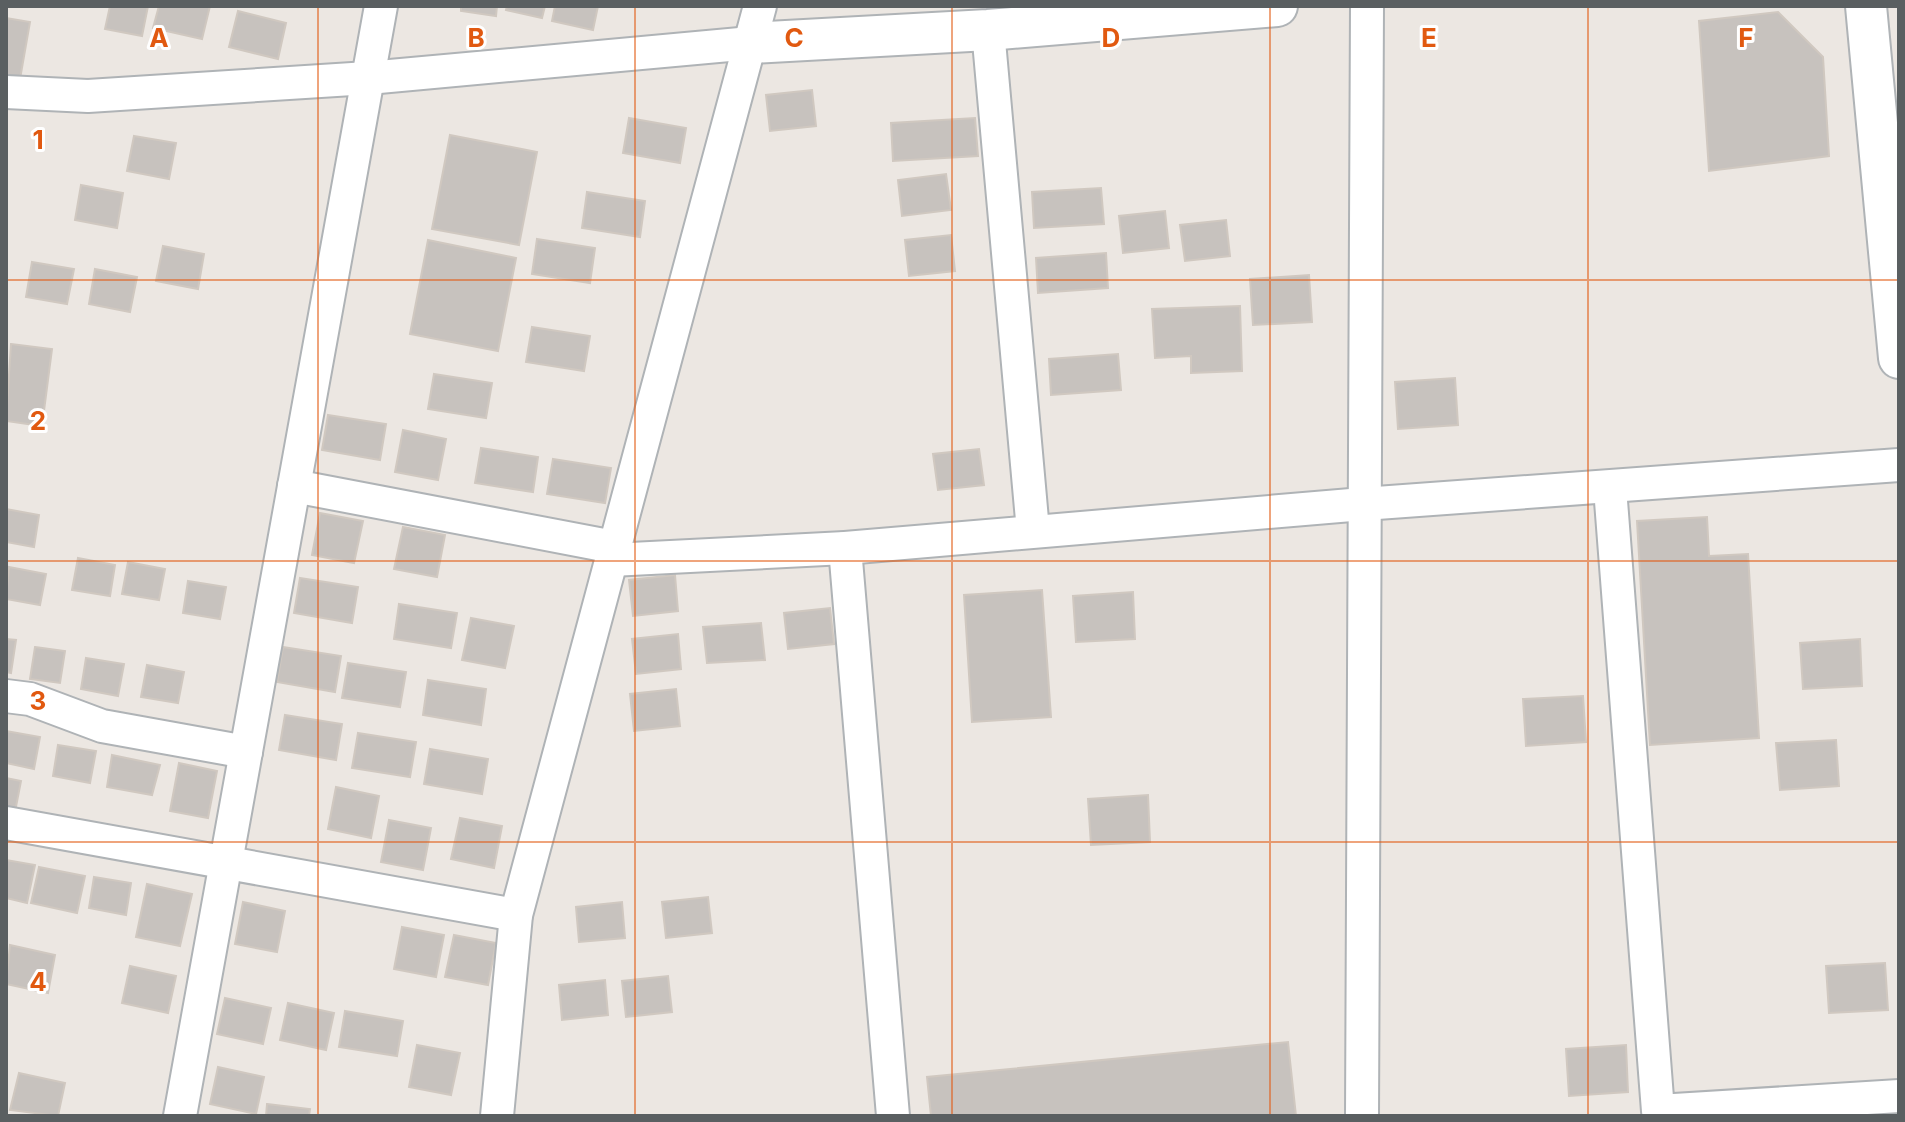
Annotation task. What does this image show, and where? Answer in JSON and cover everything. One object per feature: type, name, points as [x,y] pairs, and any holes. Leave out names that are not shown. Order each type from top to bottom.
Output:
[{"type":"street","points":[[180,1116],[381,6]]},
{"type":"street","points":[[6,92],[88,96],[368,78],[756,25],[988,30],[1277,6]]},
{"type":"street","points":[[1362,1116],[1367,6]]},
{"type":"street","points":[[1866,6],[1899,358]]},
{"type":"street","points":[[497,1116],[516,915],[756,25]]},
{"type":"street","points":[[988,30],[1033,531]]},
{"type":"street","points":[[294,486],[612,554],[845,548],[1363,504],[1899,465]]},
{"type":"street","points":[[1610,488],[1658,1111],[1899,1096]]},
{"type":"street","points":[[845,548],[893,1116]]},
{"type":"street","points":[[6,696],[30,699],[102,726],[246,752]]},
{"type":"street","points":[[6,823],[516,915]]},
{"type":"building","points":[[110,6],[148,6],[142,36],[105,29]]},
{"type":"building","points":[[159,6],[210,6],[202,39],[153,28]]},
{"type":"building","points":[[461,6],[497,6],[496,16],[461,11]]},
{"type":"building","points":[[507,6],[545,6],[542,18],[506,10]]},
{"type":"building","points":[[555,6],[598,6],[593,30],[552,21]]},
{"type":"building","points":[[238,11],[286,23],[278,59],[229,47]]},
{"type":"building","points":[[1778,12],[1823,57],[1829,156],[1709,171],[1699,21]]},
{"type":"building","points":[[6,18],[30,22],[20,79],[6,77]]},
{"type":"building","points":[[812,90],[816,126],[770,131],[766,95]]},
{"type":"building","points":[[629,118],[686,128],[680,163],[623,153]]},
{"type":"building","points":[[975,118],[978,156],[893,161],[891,123]]},
{"type":"building","points":[[450,135],[537,152],[519,245],[432,229]]},
{"type":"building","points":[[134,136],[176,143],[169,179],[127,171]]},
{"type":"building","points":[[946,174],[951,210],[902,216],[898,180]]},
{"type":"building","points":[[81,185],[123,193],[117,228],[75,220]]},
{"type":"building","points":[[1101,188],[1104,224],[1034,228],[1032,192]]},
{"type":"building","points":[[587,192],[645,201],[640,237],[582,228]]},
{"type":"building","points":[[1165,211],[1169,248],[1123,253],[1119,216]]},
{"type":"building","points":[[1226,220],[1230,256],[1185,261],[1180,225]]},
{"type":"building","points":[[951,235],[955,271],[909,276],[905,240]]},
{"type":"building","points":[[537,239],[595,248],[590,283],[532,274]]},
{"type":"building","points":[[428,240],[516,258],[498,351],[410,334]]},
{"type":"building","points":[[163,246],[204,254],[198,289],[156,281]]},
{"type":"building","points":[[1106,253],[1108,288],[1038,293],[1036,258]]},
{"type":"building","points":[[32,262],[74,269],[67,304],[26,297]]},
{"type":"building","points":[[95,269],[137,277],[130,312],[89,304]]},
{"type":"building","points":[[1309,275],[1312,322],[1253,325],[1250,279]]},
{"type":"building","points":[[1240,306],[1242,371],[1191,373],[1191,356],[1155,358],[1152,309]]},
{"type":"building","points":[[532,327],[590,336],[584,371],[526,362]]},
{"type":"building","points":[[11,344],[52,349],[42,426],[6,421]]},
{"type":"building","points":[[1118,354],[1121,390],[1051,395],[1049,359]]},
{"type":"building","points":[[434,374],[492,383],[486,418],[428,409]]},
{"type":"building","points":[[1455,378],[1458,425],[1398,429],[1395,382]]},
{"type":"building","points":[[328,415],[386,424],[380,460],[322,450]]},
{"type":"building","points":[[403,430],[446,439],[438,480],[395,472]]},
{"type":"building","points":[[481,448],[538,457],[533,492],[475,483]]},
{"type":"building","points":[[979,449],[984,485],[938,490],[933,454]]},
{"type":"building","points":[[553,459],[611,468],[605,503],[547,494]]},
{"type":"building","points":[[6,509],[39,515],[34,547],[6,542]]},
{"type":"building","points":[[320,513],[363,521],[354,563],[312,555]]},
{"type":"building","points":[[1707,517],[1709,556],[1748,554],[1759,738],[1650,745],[1637,521]]},
{"type":"building","points":[[403,527],[445,535],[437,577],[394,569]]},
{"type":"building","points":[[78,558],[115,565],[110,596],[72,590]]},
{"type":"building","points":[[128,562],[165,569],[159,600],[122,594]]},
{"type":"building","points":[[9,567],[46,574],[40,605],[6,599]]},
{"type":"building","points":[[675,575],[678,611],[633,616],[629,580]]},
{"type":"building","points":[[300,578],[358,587],[352,623],[294,613]]},
{"type":"building","points":[[188,581],[226,587],[220,619],[183,613]]},
{"type":"building","points":[[1042,590],[1051,717],[972,722],[964,595]]},
{"type":"building","points":[[1133,592],[1135,639],[1076,642],[1073,596]]},
{"type":"building","points":[[399,604],[457,613],[451,648],[394,639]]},
{"type":"building","points":[[830,608],[834,644],[788,649],[784,613]]},
{"type":"building","points":[[471,618],[514,626],[505,668],[462,660]]},
{"type":"building","points":[[761,623],[765,660],[707,663],[703,627]]},
{"type":"building","points":[[678,634],[681,669],[636,674],[632,639]]},
{"type":"building","points":[[6,639],[16,640],[11,673],[6,672]]},
{"type":"building","points":[[1860,639],[1862,686],[1803,689],[1800,643]]},
{"type":"building","points":[[35,647],[65,651],[60,683],[30,679]]},
{"type":"building","points":[[283,647],[341,656],[335,692],[277,682]]},
{"type":"building","points":[[86,658],[124,664],[118,696],[81,689]]},
{"type":"building","points":[[348,663],[406,672],[400,707],[342,698]]},
{"type":"building","points":[[147,665],[184,672],[178,703],[141,697]]},
{"type":"building","points":[[428,680],[486,689],[481,725],[423,715]]},
{"type":"building","points":[[676,689],[680,726],[634,731],[630,694]]},
{"type":"building","points":[[1583,696],[1586,742],[1526,746],[1523,699]]},
{"type":"building","points":[[285,715],[342,724],[336,760],[279,750]]},
{"type":"building","points":[[6,731],[40,737],[34,769],[6,763]]},
{"type":"building","points":[[358,733],[416,742],[410,777],[352,768]]},
{"type":"building","points":[[1836,740],[1839,786],[1780,790],[1776,743]]},
{"type":"building","points":[[58,745],[96,751],[90,783],[53,776]]},
{"type":"building","points":[[430,749],[488,759],[482,794],[424,784]]},
{"type":"building","points":[[112,755],[160,765],[152,795],[107,787]]},
{"type":"building","points":[[179,763],[217,771],[208,818],[170,811]]},
{"type":"building","points":[[6,778],[21,781],[15,812],[6,811]]},
{"type":"building","points":[[336,787],[379,796],[371,838],[328,829]]},
{"type":"building","points":[[1148,795],[1150,842],[1091,845],[1088,799]]},
{"type":"building","points":[[460,818],[502,826],[494,868],[451,859]]},
{"type":"building","points":[[389,820],[431,828],[423,870],[381,862]]},
{"type":"building","points":[[6,860],[35,865],[27,903],[6,898]]},
{"type":"building","points":[[39,867],[85,876],[77,913],[31,903]]},
{"type":"building","points":[[94,877],[131,883],[126,915],[89,908]]},
{"type":"building","points":[[147,884],[192,894],[180,946],[136,937]]},
{"type":"building","points":[[708,897],[712,933],[666,938],[662,902]]},
{"type":"building","points":[[243,902],[285,911],[277,952],[235,944]]},
{"type":"building","points":[[622,902],[625,938],[579,942],[576,907]]},
{"type":"building","points":[[402,927],[444,935],[436,977],[394,969]]},
{"type":"building","points":[[454,935],[496,943],[488,985],[445,977]]},
{"type":"building","points":[[10,945],[55,955],[48,993],[6,984]]},
{"type":"building","points":[[1885,963],[1888,1010],[1829,1013],[1826,966]]},
{"type":"building","points":[[130,966],[176,976],[168,1013],[122,1003]]},
{"type":"building","points":[[668,976],[672,1012],[626,1017],[622,981]]},
{"type":"building","points":[[605,980],[608,1015],[562,1020],[559,985]]},
{"type":"building","points":[[225,998],[271,1008],[263,1044],[217,1034]]},
{"type":"building","points":[[288,1003],[334,1013],[326,1050],[280,1040]]},
{"type":"building","points":[[345,1011],[403,1021],[397,1056],[339,1047]]},
{"type":"building","points":[[1288,1042],[1296,1116],[931,1116],[927,1077]]},
{"type":"building","points":[[417,1045],[460,1053],[451,1095],[409,1087]]},
{"type":"building","points":[[1626,1045],[1628,1092],[1569,1096],[1566,1049]]},
{"type":"building","points":[[218,1067],[264,1077],[256,1114],[210,1104]]},
{"type":"building","points":[[19,1073],[65,1083],[58,1116],[10,1110]]},
{"type":"building","points":[[267,1104],[310,1109],[309,1116],[266,1116]]}]
